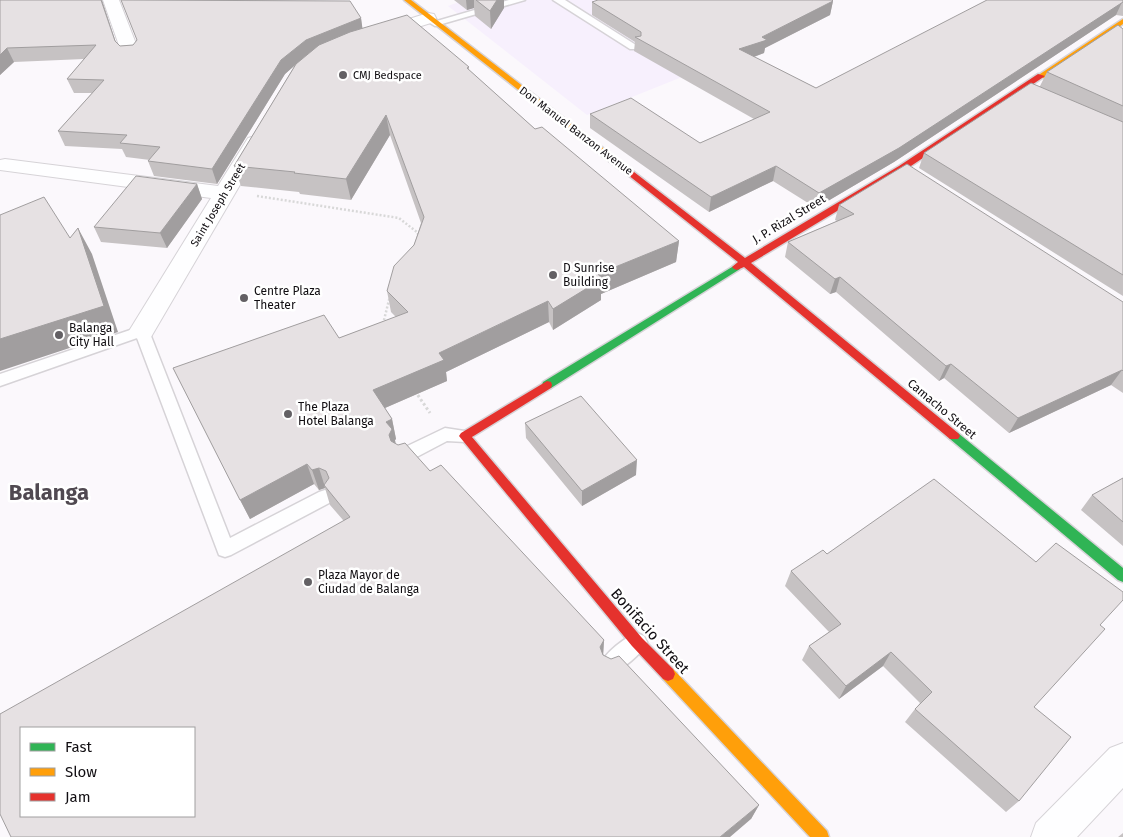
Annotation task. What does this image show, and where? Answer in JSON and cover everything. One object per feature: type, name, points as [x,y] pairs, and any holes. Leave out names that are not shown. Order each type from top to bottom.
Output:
[{"type":"street","points":[[112,0],[131,54]]},
{"type":"street","name":"Don Manuel Banzon Avenue","points":[[407,0],[744,262]]},
{"type":"street","points":[[365,39],[431,20]]},
{"type":"street","name":"J. P. Rizal Street","points":[[465,436],[744,262],[910,174],[1024,87],[1119,29]]},
{"type":"street","points":[[1024,87],[1042,96]]},
{"type":"street","name":"Saint Joseph Street","points":[[142,331],[264,128]]},
{"type":"street","points":[[5,165],[225,193]]},
{"type":"street","name":"Camacho Street","points":[[744,262],[1123,576]]},
{"type":"street","name":"Bonifacio Street","points":[[465,436],[637,642],[821,837]]},
{"type":"street","points":[[1050,837],[1123,761]]},
{"type":"lane","points":[[431,20],[520,0]]},
{"type":"lane","points":[[558,0],[634,47]]},
{"type":"lane","points":[[0,380],[142,331],[225,550],[324,497]]},
{"type":"lane","points":[[403,456],[445,434],[465,436]]},
{"type":"lane","points":[[610,665],[637,642]]},
{"type":"path","points":[[225,193],[297,201],[399,218],[418,233],[419,243]]},
{"type":"path","points":[[385,334],[383,324],[391,292]]},
{"type":"path","points":[[411,385],[445,434]]},
{"type":"shaded area","points":[[464,0],[768,0],[802,29],[587,115],[448,6]]},
{"type":"building","points":[[0,0],[101,0],[115,41],[120,46],[133,45],[137,40],[121,0],[350,1],[361,18],[306,40],[281,60],[212,169],[148,161],[160,147],[120,143],[127,135],[58,131],[104,80],[67,79],[96,45],[7,48],[0,55]]},
{"type":"building","points":[[476,0],[497,0],[490,11]]},
{"type":"building","points":[[598,0],[832,0],[762,37],[767,40],[739,49],[816,88],[987,0],[1123,0],[1123,2],[899,148],[819,193],[776,166],[711,197],[590,114],[631,98],[700,143],[770,112],[635,37],[641,36],[641,32],[592,2]]},
{"type":"building","points":[[407,15],[469,67],[467,68],[535,129],[542,127],[679,241],[598,274],[602,279],[553,309],[548,301],[439,353],[444,360],[373,390],[392,419],[386,422],[392,429],[389,435],[391,441],[398,445],[405,443],[430,471],[441,465],[604,640],[600,647],[603,655],[611,659],[619,656],[759,805],[720,837],[11,837],[0,814],[0,714],[350,517],[324,485],[329,478],[326,471],[319,468],[312,470],[307,464],[240,500],[173,368],[324,315],[339,338],[408,312],[387,291],[394,266],[414,245],[424,217],[386,115],[346,179],[234,166],[296,64],[319,45],[350,32]]},
{"type":"building","points":[[1118,25],[1123,29],[1123,106],[1047,72]]},
{"type":"building","points":[[1031,83],[1123,122],[1123,275],[924,153]]},
{"type":"building","points":[[907,164],[1123,302],[1123,371],[1018,418],[951,364],[946,366],[840,277],[835,279],[788,242],[854,214],[839,205]]},
{"type":"building","points":[[136,176],[197,184],[160,233],[94,227]]},
{"type":"building","points":[[44,197],[70,238],[78,228],[104,306],[0,339],[0,215]]},
{"type":"building","points":[[581,396],[637,460],[582,491],[525,423]]},
{"type":"building","points":[[1123,478],[1123,522],[1092,495]]},
{"type":"building","points":[[934,479],[1036,562],[1056,543],[1123,592],[1123,600],[1100,625],[1105,629],[1034,707],[1071,737],[1019,801],[915,709],[932,692],[891,652],[846,686],[809,646],[841,624],[791,571],[823,550],[827,554]]},
{"type":"traffic: fast","points":[[547,385],[737,267]]},
{"type":"traffic: fast","points":[[954,436],[1123,576]]},
{"type":"traffic: slow","points":[[407,0],[622,167]]},
{"type":"traffic: slow","points":[[1041,76],[1123,21]]},
{"type":"traffic: slow","points":[[668,674],[821,837]]},
{"type":"traffic: jam","points":[[737,267],[902,168],[1041,76]]},
{"type":"traffic: jam","points":[[622,167],[744,262],[954,436]]},
{"type":"traffic: jam","points":[[547,385],[465,436],[637,642],[668,674]]},
{"type":"place","name":"CMJ Bedspace","points":[[343,75]]},
{"type":"place","name":"D Sunrise Building","points":[[553,275]]},
{"type":"place","name":"Centre Plaza Theater","points":[[244,298]]},
{"type":"place","name":"Balanga City Hall","points":[[59,335]]},
{"type":"place","name":"The Plaza Hotel Balanga","points":[[288,414]]},
{"type":"place","name":"Plaza Mayor de Ciudad de Balanga","points":[[308,582]]},
{"type":"district","name":"Balanga","points":[[49,492]]}]
